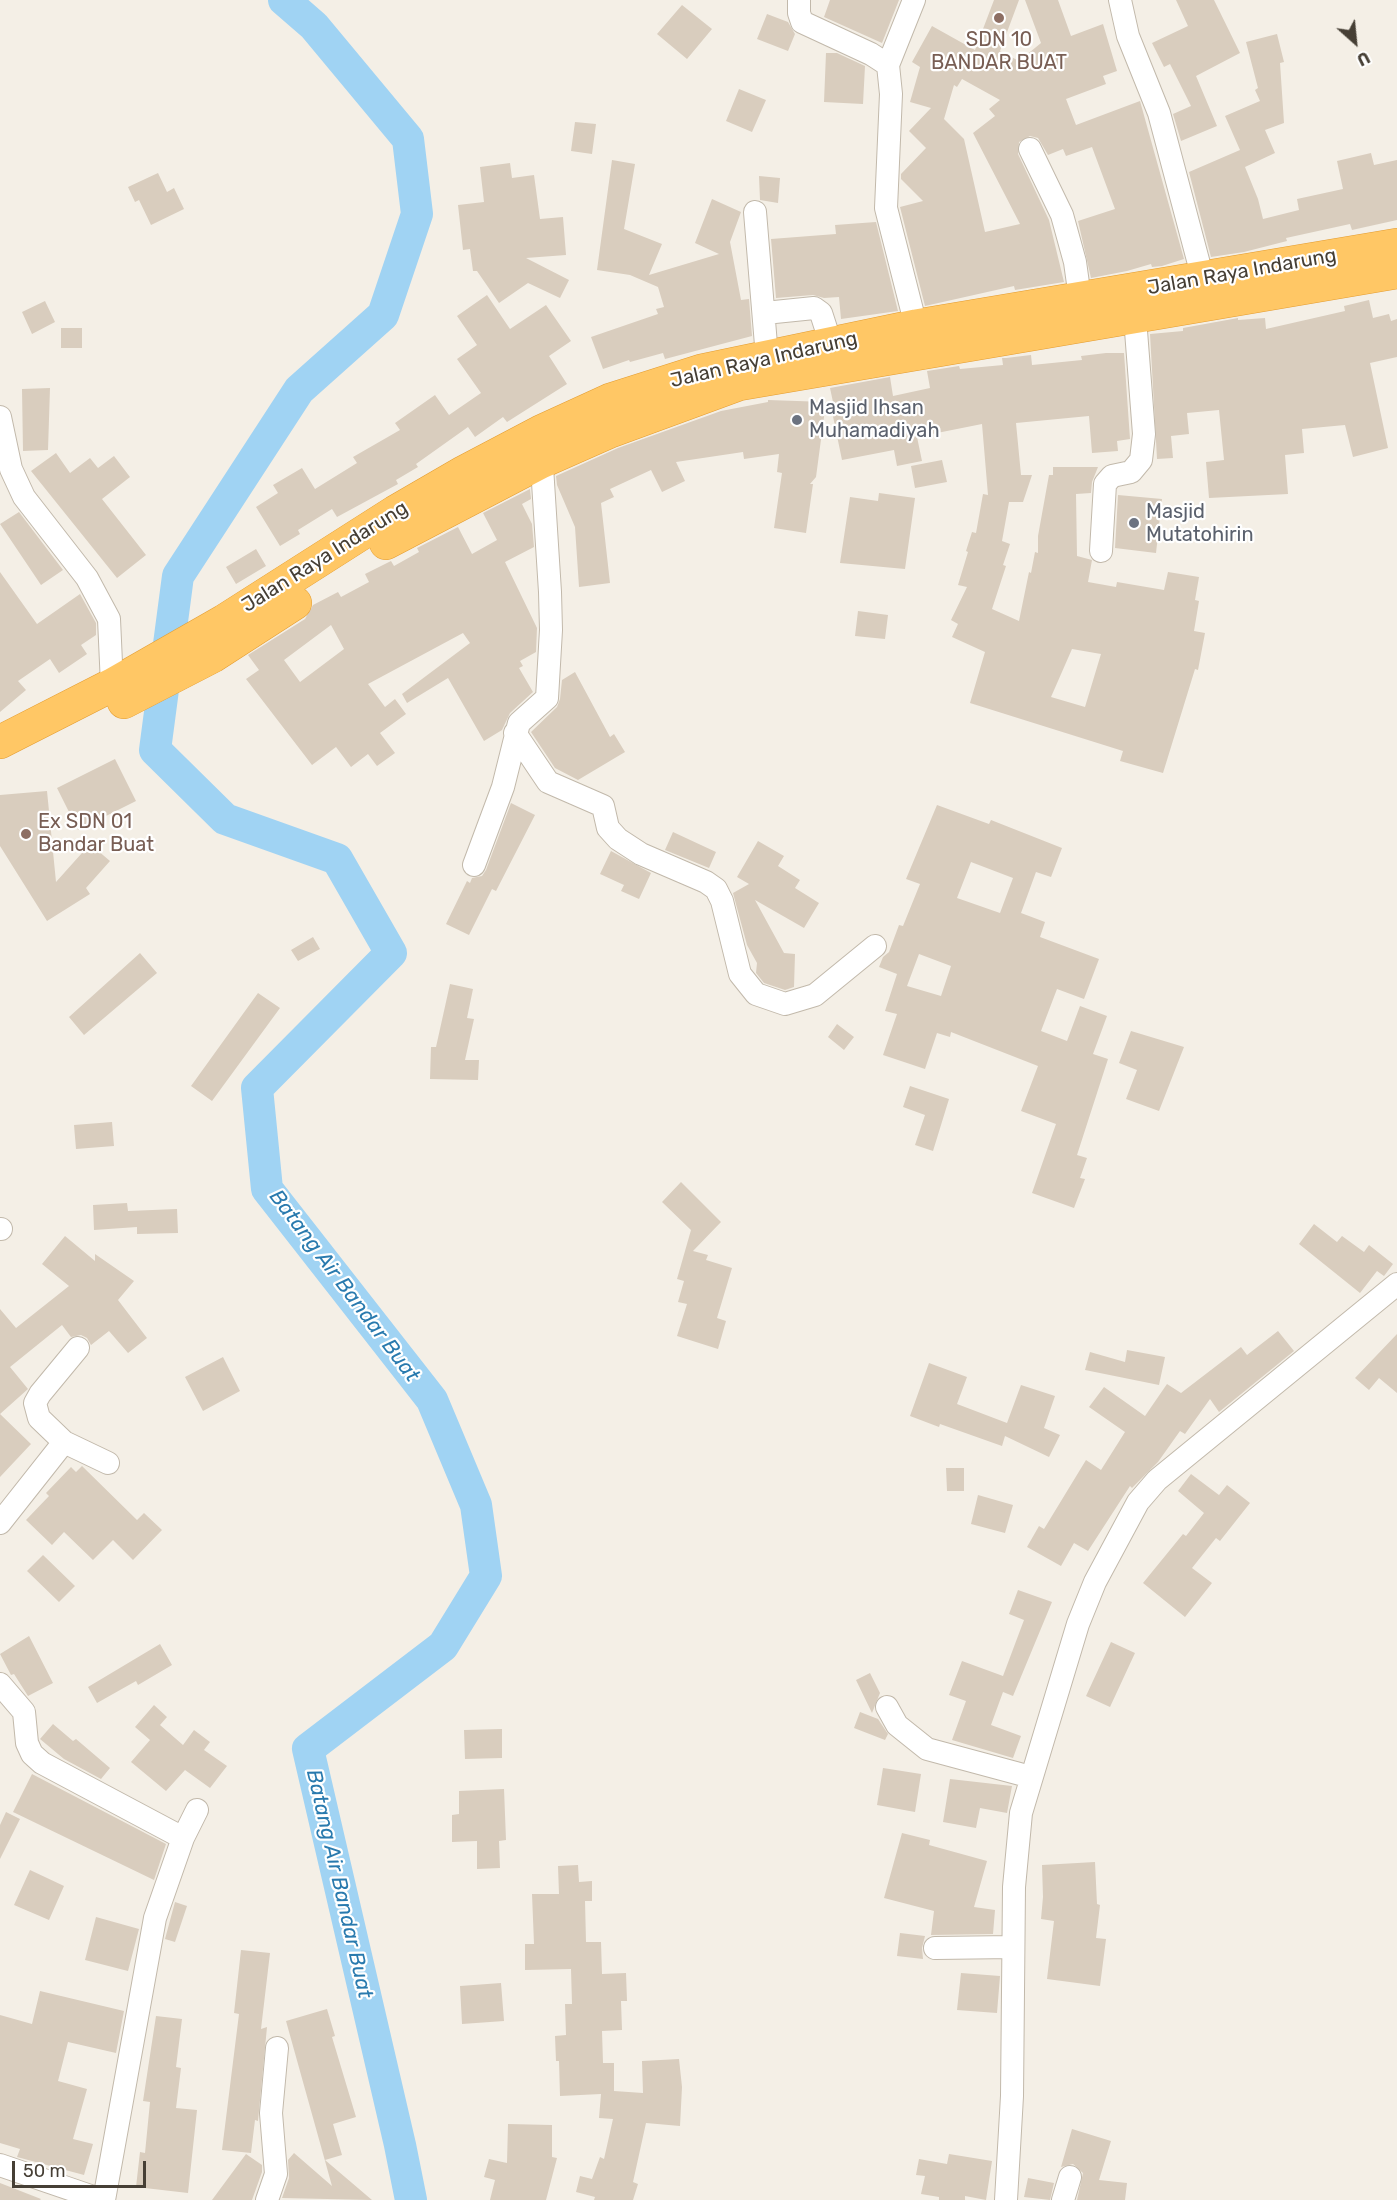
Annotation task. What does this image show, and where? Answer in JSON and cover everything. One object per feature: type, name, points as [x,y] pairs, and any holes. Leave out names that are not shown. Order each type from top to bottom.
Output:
[{"type":"highway","name":"Jalan Raya Indarung","points":[[0,741],[121,688],[213,656],[402,533],[622,396],[701,371],[916,326],[1397,245]]},
{"type":"highway","name":"Jalan Raya Indarung","points":[[0,766],[395,512],[541,447],[611,431],[739,384],[1397,272]]},
{"type":"street","points":[[799,0],[802,22],[871,54],[888,65]]},
{"type":"street","points":[[914,0],[888,65],[891,94],[886,208],[916,326]]},
{"type":"street","points":[[1120,0],[1128,36],[1159,112],[1203,279]]},
{"type":"street","points":[[1030,149],[1062,215],[1075,262],[1080,298]]},
{"type":"street","points":[[755,212],[767,357]]},
{"type":"street","points":[[765,313],[814,308],[821,313],[831,344]]},
{"type":"street","points":[[1101,551],[1105,484],[1112,476],[1131,472],[1142,460],[1144,434],[1134,318]]},
{"type":"street","points":[[0,417],[11,469],[24,497],[87,578],[109,619],[121,688]]},
{"type":"street","points":[[474,865],[502,787],[515,733],[524,716],[547,698],[551,602],[541,447]]},
{"type":"street","points":[[515,733],[548,782],[603,806],[608,828],[618,839],[641,854],[706,882],[716,889],[722,901],[740,974],[756,994],[785,1004],[815,995],[875,946]]},
{"type":"street","points":[[1006,2200],[1012,2096],[1014,1887],[1021,1813],[1078,1624],[1095,1582],[1138,1502],[1157,1480],[1397,1284]]},
{"type":"street","points":[[78,1348],[35,1403],[39,1418],[64,1442],[108,1463]]},
{"type":"street","points":[[0,1523],[64,1442]]},
{"type":"street","points":[[0,1684],[24,1712],[27,1743],[32,1754],[42,1763],[183,1838]]},
{"type":"street","points":[[887,1707],[897,1725],[927,1749],[1031,1777]]},
{"type":"street","points":[[0,2165],[103,2200],[146,1956],[155,1918],[183,1838],[197,1810]]},
{"type":"street","points":[[935,1948],[1013,1947]]},
{"type":"street","points":[[267,2200],[276,2174],[271,2114],[277,2048]]},
{"type":"street","points":[[1063,2200],[1070,2177]]},
{"type":"building","points":[[830,0],[899,0],[882,43],[824,17]]},
{"type":"building","points":[[994,0],[1019,0],[1000,51],[1019,61],[1041,43],[1025,0],[1058,0],[1071,36],[1103,24],[1117,71],[1103,76],[1106,84],[1066,99],[1076,125],[1140,101],[1184,259],[1162,266],[1152,267],[1151,264],[1091,278],[1078,221],[1115,209],[1092,147],[1066,156],[1063,149],[1048,155],[1038,138],[1030,136],[1019,142],[1018,154],[1049,220],[1064,282],[1015,290],[1014,286],[925,306],[900,207],[923,201],[901,179],[901,174],[926,148],[909,131],[931,108],[910,102],[920,67],[912,62],[932,26],[975,50]],"holes":[[[962,79],[1000,100],[989,109],[995,116],[973,133],[1020,224],[985,232],[964,139],[944,119],[954,85],[957,87]]]},
{"type":"building","points":[[1176,0],[1214,0],[1240,53],[1196,76],[1217,126],[1181,141],[1173,114],[1191,106],[1170,64],[1164,67],[1152,43],[1188,26]]},
{"type":"building","points":[[682,5],[712,29],[687,59],[657,34]]},
{"type":"building","points":[[767,14],[788,22],[795,34],[788,51],[757,39]]},
{"type":"building","points":[[1277,34],[1284,62],[1280,63],[1284,123],[1265,130],[1275,153],[1245,167],[1258,199],[1263,219],[1299,210],[1297,199],[1343,189],[1337,161],[1371,153],[1374,165],[1397,160],[1397,220],[1352,230],[1350,224],[1286,238],[1287,241],[1244,252],[1211,257],[1189,172],[1240,150],[1225,116],[1260,101],[1255,90],[1258,88],[1246,42]]},
{"type":"building","points":[[826,53],[837,53],[865,66],[863,104],[824,102]]},
{"type":"building","points":[[739,89],[766,100],[752,132],[726,121]]},
{"type":"building","points":[[575,122],[596,124],[592,154],[571,151]]},
{"type":"building","points":[[612,160],[635,164],[624,229],[662,244],[649,275],[719,254],[695,243],[712,199],[741,212],[730,242],[741,300],[749,299],[752,336],[665,359],[663,353],[630,362],[629,360],[603,369],[591,337],[658,314],[656,309],[664,307],[658,287],[630,275],[597,270]]},
{"type":"building","points":[[510,163],[512,178],[534,175],[540,219],[563,217],[566,255],[526,258],[569,280],[560,298],[528,283],[499,303],[477,271],[473,271],[470,249],[463,250],[458,205],[484,202],[480,167]]},
{"type":"building","points":[[158,173],[167,192],[174,188],[184,209],[151,225],[139,200],[135,202],[128,187]]},
{"type":"building","points":[[759,176],[780,178],[778,203],[760,200]]},
{"type":"building","points":[[876,222],[898,311],[841,319],[839,297],[824,298],[813,295],[776,298],[771,239],[836,234],[835,225]]},
{"type":"building","points":[[487,295],[510,329],[546,305],[571,341],[549,356],[567,384],[507,422],[503,417],[475,437],[468,427],[416,464],[418,467],[396,480],[398,484],[337,517],[332,509],[298,530],[300,534],[280,546],[256,507],[278,493],[273,485],[302,468],[315,489],[357,463],[353,457],[400,430],[395,423],[435,395],[449,415],[481,393],[457,359],[477,345],[457,316]]},
{"type":"building","points":[[1369,300],[1373,318],[1389,314],[1391,321],[1397,319],[1397,357],[1370,363],[1388,448],[1353,457],[1345,425],[1302,429],[1304,453],[1285,455],[1288,494],[1209,498],[1206,462],[1224,460],[1219,410],[1187,413],[1189,434],[1171,436],[1173,458],[1157,459],[1150,334],[1183,331],[1183,328],[1238,318],[1238,320],[1265,318],[1266,329],[1345,311],[1344,306]]},
{"type":"building","points":[[45,301],[55,322],[32,334],[22,312]]},
{"type":"building","points":[[61,328],[82,328],[82,348],[61,348]]},
{"type":"building","points":[[1124,353],[1130,439],[1117,441],[1118,451],[1092,453],[1089,416],[1016,423],[1021,475],[1032,475],[1023,502],[1009,502],[1002,541],[1010,544],[1003,565],[1006,566],[992,609],[1019,621],[1029,572],[1031,573],[1035,552],[1038,553],[1038,536],[1049,475],[1053,475],[1053,467],[1098,467],[1092,482],[1091,493],[1076,494],[1077,556],[1092,560],[1088,582],[1116,587],[1117,582],[1164,590],[1168,572],[1199,577],[1195,600],[1199,601],[1194,631],[1205,633],[1198,670],[1195,669],[1163,773],[1120,761],[1123,751],[970,703],[985,652],[952,637],[958,624],[951,620],[967,587],[958,585],[972,532],[976,533],[983,494],[988,495],[982,424],[917,437],[922,461],[897,466],[894,450],[842,460],[830,402],[833,402],[830,388],[890,377],[893,396],[930,388],[927,371],[959,366],[960,369],[1003,365],[1002,358],[1031,355],[1032,365],[1082,360],[1081,356]],"holes":[[[1072,649],[1101,654],[1085,707],[1051,697]]]},
{"type":"building","points":[[50,388],[48,450],[23,451],[22,389]]},
{"type":"building","points":[[768,400],[826,402],[816,477],[810,484],[813,484],[806,533],[774,528],[782,473],[777,472],[779,454],[744,459],[743,452],[676,462],[685,481],[662,492],[651,470],[610,489],[614,497],[601,503],[610,583],[579,587],[575,527],[557,485],[556,476],[618,448],[721,411],[768,402]]},
{"type":"building","points":[[56,453],[70,473],[90,458],[98,468],[114,456],[130,477],[102,499],[146,555],[117,578],[31,471]]},
{"type":"building","points":[[942,460],[947,482],[915,488],[911,466]]},
{"type":"building","points":[[530,489],[531,499],[522,504],[532,524],[534,547],[505,562],[537,628],[536,652],[520,661],[523,666],[519,668],[533,692],[510,713],[502,730],[484,741],[448,678],[407,703],[402,694],[470,643],[463,633],[368,684],[385,707],[395,699],[406,714],[380,733],[395,753],[377,766],[368,754],[351,767],[336,747],[312,765],[246,679],[259,670],[248,655],[305,619],[313,605],[338,592],[341,597],[369,582],[365,574],[391,561],[394,566],[419,552],[417,548],[458,527],[472,554],[497,540],[483,513]],"holes":[[[331,625],[344,649],[300,682],[284,660]]]},
{"type":"building","points":[[879,493],[915,498],[905,569],[840,563],[850,497],[878,501]]},
{"type":"building","name":"Masjid Mutatohirin","points":[[1118,495],[1162,499],[1156,553],[1115,548]]},
{"type":"building","points":[[19,512],[63,570],[41,585],[0,524]]},
{"type":"building","points":[[256,549],[266,566],[236,584],[226,567]]},
{"type":"building","points":[[0,572],[37,624],[80,594],[96,623],[96,635],[81,645],[87,654],[59,673],[50,659],[18,681],[26,690],[0,712]]},
{"type":"building","points":[[858,611],[888,615],[885,639],[855,636]]},
{"type":"building","points":[[575,672],[610,737],[614,734],[625,752],[578,780],[555,768],[531,732],[557,707],[562,680]]},
{"type":"building","points":[[115,759],[136,801],[78,830],[57,788]]},
{"type":"building","points":[[47,791],[56,882],[90,844],[110,861],[86,888],[90,894],[47,921],[0,846],[0,795]]},
{"type":"building","points":[[511,803],[535,815],[496,891],[492,889],[469,935],[446,924],[467,881],[470,883],[472,878],[482,876],[486,870]]},
{"type":"building","points":[[937,805],[989,824],[991,820],[1062,848],[1051,877],[1036,872],[1021,913],[1045,922],[1040,937],[1099,959],[1084,999],[1057,989],[1041,1031],[1067,1041],[1080,1006],[1107,1016],[1093,1054],[1108,1059],[1077,1155],[1087,1158],[1080,1178],[1085,1179],[1074,1208],[1032,1193],[1056,1124],[1021,1111],[1038,1066],[951,1032],[950,1037],[937,1033],[925,1069],[883,1055],[897,1014],[885,1011],[897,974],[879,967],[883,957],[889,952],[899,925],[903,926],[920,884],[906,879]],"holes":[[[971,862],[1013,878],[1000,913],[957,898]],[[919,954],[951,966],[941,996],[907,986]]]},
{"type":"building","points":[[673,832],[716,852],[709,868],[665,850]]},
{"type":"building","points":[[758,841],[784,856],[778,866],[800,880],[795,888],[819,903],[804,928],[755,900],[784,953],[795,954],[794,987],[785,990],[764,983],[756,973],[757,963],[747,945],[733,893],[749,884],[737,877]]},
{"type":"building","points":[[611,851],[651,873],[639,899],[621,891],[624,885],[600,874]]},
{"type":"building","points":[[313,937],[320,949],[298,961],[291,950]]},
{"type":"building","points":[[140,953],[157,973],[84,1035],[69,1017]]},
{"type":"building","points":[[450,984],[473,989],[467,1018],[474,1019],[465,1060],[479,1060],[478,1080],[430,1079],[431,1047],[436,1047]]},
{"type":"building","points":[[258,993],[280,1008],[212,1101],[191,1086]]},
{"type":"building","points":[[837,1024],[854,1037],[844,1050],[828,1037]]},
{"type":"building","points":[[1131,1031],[1184,1047],[1159,1111],[1126,1099],[1137,1070],[1119,1063]]},
{"type":"building","points":[[910,1086],[949,1099],[933,1151],[915,1145],[925,1115],[903,1107]]},
{"type":"building","points":[[112,1122],[114,1146],[76,1149],[74,1125]]},
{"type":"building","points":[[681,1182],[721,1222],[693,1251],[708,1255],[706,1260],[732,1268],[717,1318],[726,1321],[718,1349],[677,1336],[687,1304],[678,1302],[684,1281],[677,1279],[691,1230],[662,1202]]},
{"type":"building","points":[[127,1203],[128,1211],[177,1209],[178,1233],[137,1234],[137,1227],[94,1230],[93,1205]]},
{"type":"building","points":[[1314,1224],[1337,1242],[1342,1236],[1364,1252],[1369,1245],[1393,1264],[1384,1276],[1377,1271],[1360,1293],[1299,1244]]},
{"type":"building","points":[[65,1236],[95,1261],[95,1254],[134,1281],[118,1300],[147,1338],[128,1353],[109,1331],[91,1345],[87,1338],[81,1335],[71,1337],[62,1325],[10,1367],[28,1389],[0,1414],[0,1309],[16,1328],[69,1286],[42,1264]]},
{"type":"building","points":[[1278,1331],[1294,1351],[1219,1412],[1210,1399],[1185,1434],[1180,1431],[1158,1462],[1132,1488],[1130,1486],[1088,1551],[1074,1543],[1061,1566],[1027,1547],[1039,1526],[1044,1529],[1086,1460],[1101,1470],[1125,1432],[1089,1407],[1104,1387],[1145,1416],[1167,1384],[1181,1393],[1241,1347],[1247,1355]]},
{"type":"building","points":[[1397,1334],[1397,1393],[1379,1378],[1369,1390],[1355,1378]]},
{"type":"building","points":[[1127,1350],[1165,1357],[1159,1385],[1085,1370],[1090,1352],[1125,1362]]},
{"type":"building","points":[[223,1357],[240,1391],[203,1411],[185,1377]]},
{"type":"building","points":[[929,1363],[967,1377],[957,1404],[1007,1423],[1021,1385],[1055,1396],[1044,1428],[1060,1435],[1049,1457],[1005,1436],[1002,1446],[910,1416]]},
{"type":"building","points":[[0,1414],[31,1444],[0,1477]]},
{"type":"building","points":[[82,1466],[137,1520],[144,1513],[162,1530],[133,1560],[113,1540],[93,1560],[64,1532],[52,1545],[26,1520],[49,1496],[46,1493],[71,1467],[76,1472]]},
{"type":"building","points":[[946,1468],[964,1468],[964,1491],[947,1491]]},
{"type":"building","points":[[1191,1474],[1219,1495],[1227,1485],[1250,1503],[1220,1541],[1216,1538],[1192,1568],[1212,1583],[1185,1617],[1143,1583],[1183,1534],[1186,1536],[1204,1513],[1178,1491]]},
{"type":"building","points":[[978,1495],[1013,1505],[1005,1533],[971,1524]]},
{"type":"building","points":[[43,1555],[75,1586],[59,1602],[27,1571]]},
{"type":"building","points":[[1018,1590],[1052,1602],[1013,1696],[1003,1692],[991,1725],[1021,1736],[1013,1758],[952,1740],[966,1701],[949,1695],[962,1661],[1003,1676],[1024,1620],[1009,1614]]},
{"type":"building","points":[[29,1636],[53,1683],[28,1696],[14,1674],[11,1675],[0,1654]]},
{"type":"building","points":[[1111,1642],[1135,1653],[1110,1707],[1086,1696]]},
{"type":"building","points":[[160,1644],[172,1665],[138,1685],[136,1681],[97,1703],[88,1687]]},
{"type":"building","points":[[870,1673],[880,1693],[872,1713],[856,1680]]},
{"type":"building","points":[[154,1705],[167,1717],[160,1725],[183,1745],[194,1730],[210,1742],[204,1750],[227,1766],[210,1788],[185,1770],[166,1791],[131,1762],[150,1740],[135,1727]]},
{"type":"building","points":[[860,1712],[878,1719],[888,1734],[885,1740],[854,1728]]},
{"type":"building","points":[[53,1724],[73,1741],[76,1739],[110,1768],[101,1779],[64,1759],[40,1739]]},
{"type":"building","points":[[502,1729],[502,1758],[465,1759],[464,1730]]},
{"type":"building","points":[[883,1768],[921,1774],[915,1812],[877,1805]]},
{"type":"building","points":[[32,1774],[166,1844],[154,1880],[13,1812]]},
{"type":"building","points":[[950,1779],[1012,1786],[1007,1813],[980,1808],[976,1828],[943,1822]]},
{"type":"building","points":[[504,1789],[506,1840],[499,1841],[500,1868],[477,1869],[477,1841],[452,1842],[452,1815],[459,1814],[459,1791]]},
{"type":"building","points":[[6,1812],[20,1819],[0,1859],[0,1825]]},
{"type":"building","points":[[902,1833],[930,1840],[929,1845],[987,1861],[974,1907],[995,1910],[993,1934],[931,1935],[934,1911],[884,1898]]},
{"type":"building","points":[[1095,1862],[1097,1904],[1100,1905],[1096,1938],[1106,1939],[1100,1986],[1047,1979],[1054,1921],[1041,1919],[1042,1865]]},
{"type":"building","points":[[578,1865],[579,1882],[592,1881],[592,1901],[585,1901],[586,1942],[601,1942],[602,1974],[626,1973],[627,2001],[621,2001],[622,2030],[602,2031],[603,2063],[614,2063],[614,2091],[643,2093],[642,2061],[679,2059],[682,2087],[680,2126],[646,2123],[633,2182],[638,2184],[633,2200],[594,2200],[595,2197],[576,2192],[580,2176],[592,2179],[600,2157],[604,2159],[613,2119],[599,2118],[601,2094],[560,2096],[559,2061],[556,2061],[555,2036],[566,2035],[565,2004],[572,2004],[571,1969],[525,1970],[525,1944],[534,1944],[532,1894],[559,1894],[558,1866]]},
{"type":"building","points":[[30,1870],[64,1886],[49,1920],[14,1905]]},
{"type":"building","points":[[175,1902],[187,1906],[175,1942],[165,1939]]},
{"type":"building","points":[[96,1917],[139,1929],[128,1971],[85,1960]]},
{"type":"building","points":[[900,1933],[925,1936],[922,1948],[923,1959],[897,1956]]},
{"type":"building","points":[[241,1950],[270,1953],[261,2029],[267,2027],[258,2121],[255,2120],[251,2153],[222,2150],[239,2014],[234,2013]]},
{"type":"building","points":[[961,1973],[1000,1976],[997,2013],[957,2010]]},
{"type":"building","points":[[501,1983],[504,2021],[462,2024],[460,1986]]},
{"type":"building","points":[[40,1991],[124,2011],[116,2053],[68,2042],[58,2081],[87,2089],[73,2139],[93,2144],[84,2175],[17,2157],[20,2149],[0,2143],[0,2015],[32,2024]]},
{"type":"building","points":[[327,2009],[335,2036],[332,2037],[356,2117],[333,2124],[342,2155],[325,2160],[372,2200],[282,2198],[289,2178],[288,2160],[294,2153],[332,2186],[286,2021]]},
{"type":"building","points":[[156,2016],[182,2019],[176,2067],[181,2068],[176,2108],[197,2110],[188,2193],[136,2187],[140,2152],[145,2153],[150,2102],[143,2101]]},
{"type":"building","points":[[508,2124],[552,2125],[552,2157],[557,2158],[546,2200],[490,2200],[495,2180],[484,2177],[489,2159],[507,2163]]},
{"type":"building","points":[[1072,2129],[1111,2141],[1099,2180],[1127,2183],[1125,2200],[1077,2200],[1083,2173],[1073,2164],[1061,2167]]},
{"type":"building","points":[[246,2154],[262,2165],[262,2172],[252,2200],[212,2200]]},
{"type":"building","points":[[949,2154],[992,2161],[986,2200],[965,2196],[965,2200],[939,2200],[939,2197],[921,2194],[925,2176],[916,2175],[919,2159],[947,2164]]},
{"type":"building","points":[[1028,2178],[1054,2183],[1050,2200],[1024,2197]]},
{"type":"building","points":[[0,2183],[41,2199],[0,2200]]},
{"type":"waterway","name":"Batang Air Bandar Buat","points":[[284,0],[314,26],[408,139],[417,214],[383,315],[299,390],[178,576],[155,750],[225,819],[337,859],[391,953],[257,1088],[267,1189],[432,1400],[476,1505],[486,1576],[443,1646],[308,1749],[411,2200]]},
{"type":"place","name":"SDN 10 BANDAR BUAT","points":[[999,18]]},
{"type":"place","name":"Masjid Ihsan Muhamadiyah","points":[[797,420]]},
{"type":"place","name":"Masjid Mutatohirin","points":[[1134,523]]},
{"type":"place","name":"Ex SDN 01 Bandar Buat","points":[[26,834]]}]
